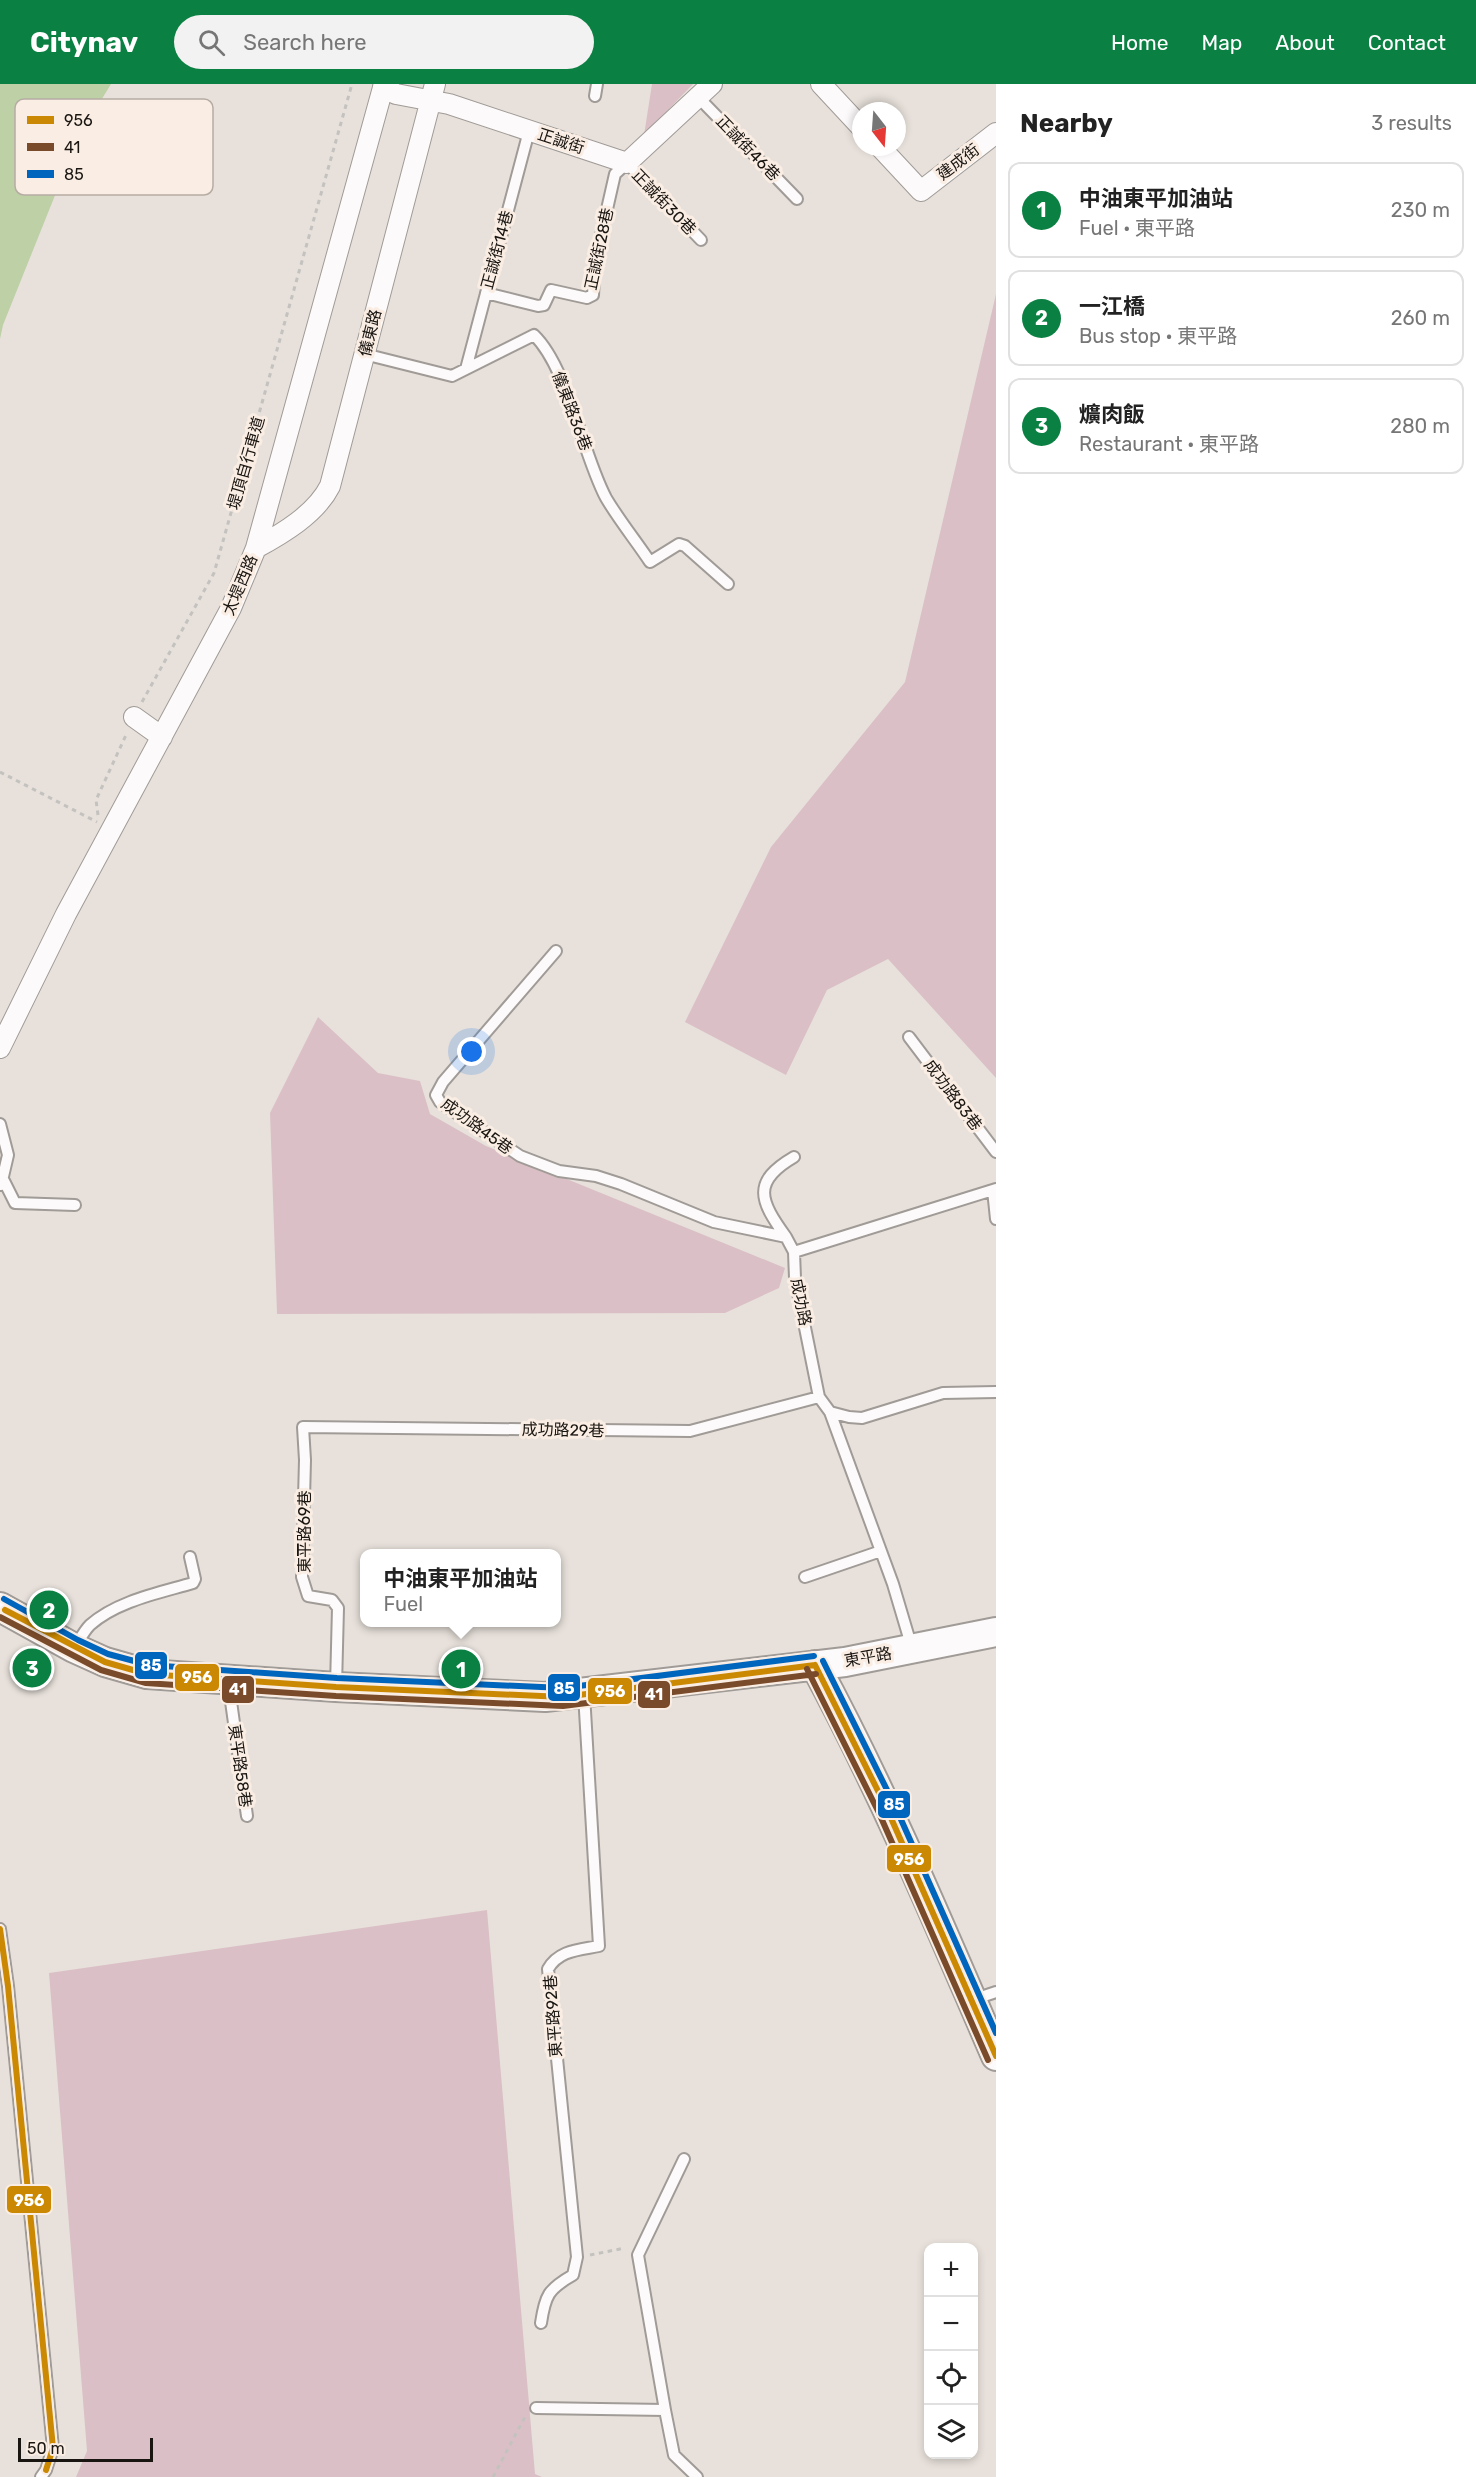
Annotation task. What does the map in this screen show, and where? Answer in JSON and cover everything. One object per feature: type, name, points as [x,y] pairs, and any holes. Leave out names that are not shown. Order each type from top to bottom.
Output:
[{"type":"main road","name":"東平路","points":[[2,1612],[105,1662],[147,1674],[336,1687],[545,1697],[815,1665],[996,1632]]},
{"type":"main road","points":[[815,1665],[984,1996],[996,2056]]},
{"type":"street","points":[[821,84],[852,117]]},
{"type":"street","name":"正誠街","points":[[383,85],[396,94],[433,92],[529,131],[627,163]]},
{"type":"street","name":"太堤西路","points":[[0,1048],[66,914],[231,608],[256,548],[383,85]]},
{"type":"street","points":[[627,163],[705,91]]},
{"type":"street","name":"儀東路","points":[[256,548],[277,537],[324,498],[349,421],[364,354],[433,92]]},
{"type":"street","name":"建成街","points":[[888,156],[921,191],[996,134]]},
{"type":"street","points":[[134,717],[162,737]]},
{"type":"lane","points":[[595,96],[597,84]]},
{"type":"lane","name":"正誠街46巷","points":[[705,91],[797,199]]},
{"type":"lane","name":"正誠街14巷","points":[[466,369],[529,131]]},
{"type":"lane","name":"正誠街30巷","points":[[627,163],[700,240]]},
{"type":"lane","name":"正誠街28巷","points":[[486,293],[538,306],[543,305],[551,290],[587,298],[593,295],[595,262],[615,174],[627,163]]},
{"type":"lane","name":"儀東路36巷","points":[[364,354],[452,376],[534,335],[542,342],[555,366],[607,498],[650,562],[679,544],[728,584]]},
{"type":"lane","name":"成功路45巷","points":[[556,951],[443,1082],[436,1095],[440,1102],[520,1156],[559,1172],[596,1176],[714,1222],[786,1237]]},
{"type":"lane","name":"成功路83巷","points":[[909,1037],[996,1152]]},
{"type":"lane","points":[[0,1124],[8,1155],[2,1184],[15,1203],[75,1204]]},
{"type":"lane","points":[[794,1157],[776,1167],[768,1176],[764,1195],[771,1216],[794,1252],[995,1189],[996,1219]]},
{"type":"lane","name":"成功路","points":[[794,1252],[795,1278],[819,1397],[830,1412],[881,1551],[912,1649]]},
{"type":"lane","points":[[830,1412],[862,1418],[943,1393],[996,1392]]},
{"type":"lane","name":"成功路29巷","points":[[303,1427],[690,1431],[819,1397]]},
{"type":"lane","name":"東平路69巷","points":[[303,1427],[305,1460],[302,1576],[308,1596],[332,1600],[338,1608],[336,1687]]},
{"type":"lane","points":[[805,1577],[881,1551]]},
{"type":"lane","points":[[74,1648],[90,1626],[111,1612],[125,1605],[193,1583],[195,1579],[189,1557]]},
{"type":"lane","name":"東平路58巷","points":[[228,1680],[247,1816]]},
{"type":"lane","name":"東平路92巷","points":[[577,2257],[548,1969],[555,1958],[564,1953],[599,1946],[584,1694]]},
{"type":"lane","points":[[0,1929],[8,1986],[53,2448],[46,2470],[40,2477]]},
{"type":"lane","points":[[684,2159],[638,2254],[674,2455],[697,2477]]},
{"type":"lane","points":[[541,2324],[544,2304],[552,2286],[573,2275],[577,2257]]},
{"type":"lane","points":[[536,2408],[665,2410]]},
{"type":"path","name":"堤頂自行車道","points":[[0,772],[99,822],[96,800],[134,717],[214,573],[352,84]]},
{"type":"path","points":[[577,2257],[641,2245]]},
{"type":"path","points":[[493,2477],[521,2420],[536,2408]]},
{"type":"shaded area","points":[[0,84],[111,84],[102,99],[15,99],[15,195],[55,195],[3,325],[0,339]]},
{"type":"shaded area","points":[[652,84],[693,84],[644,135]]},
{"type":"shaded area","points":[[996,294],[996,1078],[888,959],[827,990],[786,1075],[685,1022],[771,847],[905,682]]},
{"type":"shaded area","points":[[318,1017],[378,1073],[420,1081],[430,1114],[486,1146],[785,1268],[779,1288],[725,1313],[277,1314],[270,1113]]},
{"type":"shaded area","points":[[487,1910],[535,2474],[542,2477],[76,2477],[87,2451],[49,1973]]},
{"type":"transit line","name":"85","points":[[4,1599],[108,1654],[149,1665],[337,1678],[563,1688],[814,1656]]},
{"type":"transit line","name":"956","points":[[5,1610],[105,1662],[147,1674],[336,1687],[563,1697],[815,1665]]},
{"type":"transit line","name":"41","points":[[0,1617],[101,1670],[146,1683],[336,1696],[563,1706],[816,1674]]},
{"type":"transit line","name":"85","points":[[823,1661],[895,1806],[996,2033]]},
{"type":"transit line","name":"956","points":[[815,1665],[887,1809],[996,2056]]},
{"type":"transit line","name":"41","points":[[807,1669],[879,1813],[988,2060]]},
{"type":"transit line","name":"956","points":[[0,1929],[8,1986],[53,2448],[46,2470]]},
{"type":"place","name":"一江橋","points":[[49,1610]]},
{"type":"place","name":"爌肉飯","points":[[32,1668]]},
{"type":"place","name":"中油東平加油站","points":[[461,1669]]}]
